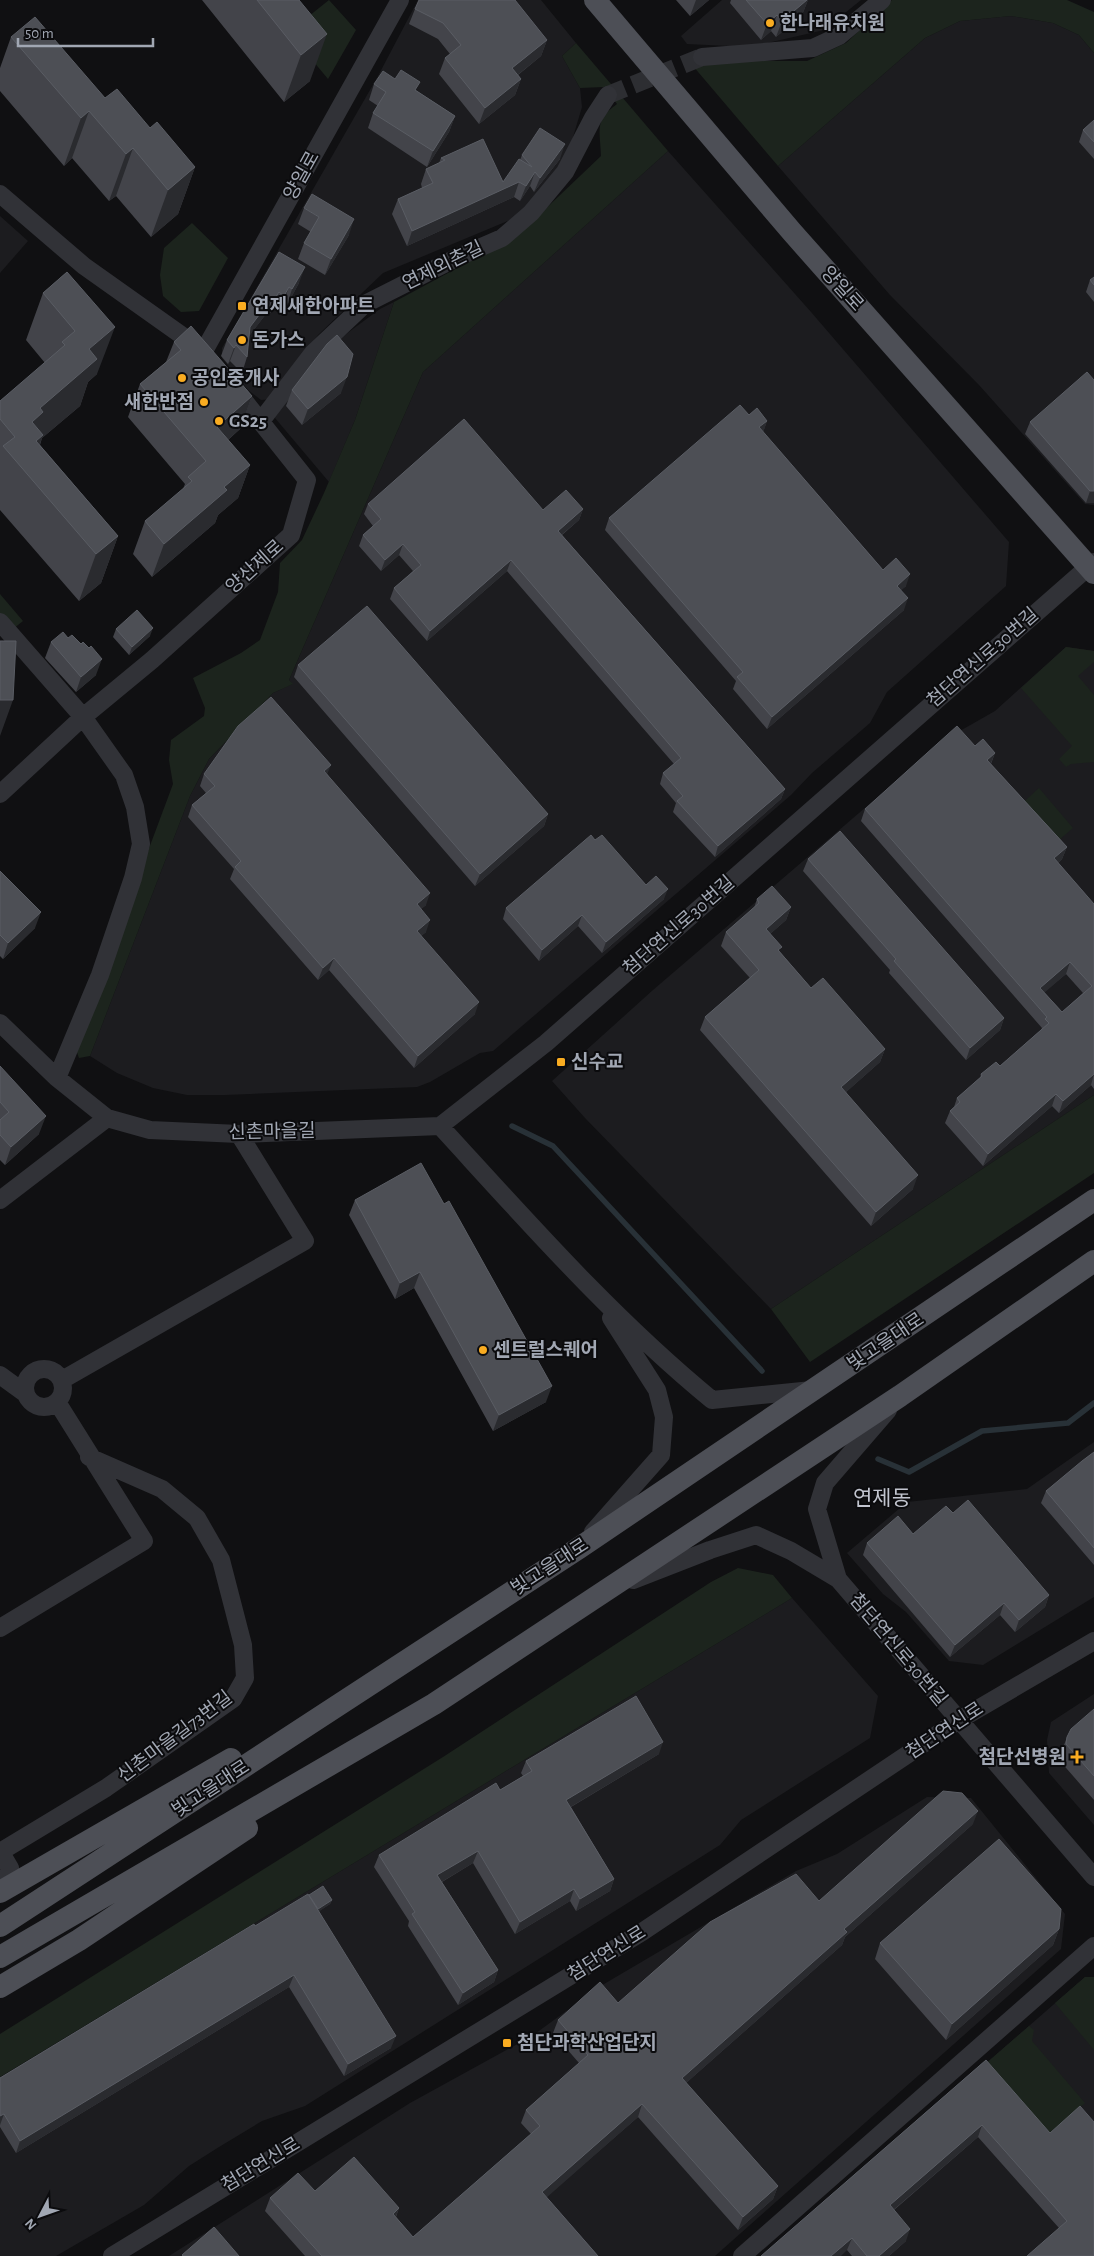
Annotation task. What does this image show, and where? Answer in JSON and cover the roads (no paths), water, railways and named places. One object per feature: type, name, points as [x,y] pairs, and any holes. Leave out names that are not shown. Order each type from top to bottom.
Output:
[{"type":"main road","name":"양일로","points":[[595,0],[792,232],[1092,567]]},
{"type":"main road","name":"빛고을대로","points":[[0,1926],[579,1548],[818,1389],[1094,1200]]},
{"type":"main road","name":"빛고을대로","points":[[0,1957],[64,1917],[434,1704],[610,1590],[900,1396],[1094,1261]]},
{"type":"main road","points":[[2,1891],[406,1660]]},
{"type":"main road","points":[[0,1987],[78,1940],[434,1704]]},
{"type":"street","name":"양일로","points":[[204,351],[400,0]]},
{"type":"street","points":[[702,56],[813,48],[839,36],[882,0]]},
{"type":"street","name":"연제외촌길","points":[[261,421],[313,353],[365,304],[456,258],[502,238],[531,214],[565,172],[593,118],[608,95]]},
{"type":"street","name":"양산제로","points":[[0,194],[84,266],[204,351],[307,480],[290,535],[170,644],[82,717],[0,794]]},
{"type":"street","name":"첨단연신로30번길","points":[[440,1126],[546,1043],[1092,567]]},
{"type":"street","points":[[0,622],[82,717],[124,775],[135,807],[141,844],[133,878],[100,974],[57,1078]]},
{"type":"street","name":"신촌마을길","points":[[0,1023],[57,1078],[106,1118],[150,1130],[239,1134],[440,1126]]},
{"type":"street","points":[[0,1200],[106,1118]]},
{"type":"street","points":[[440,1126],[597,1297],[675,1370],[712,1400],[818,1389]]},
{"type":"street","points":[[62,1380],[304,1241],[239,1134]]},
{"type":"street","points":[[579,1548],[661,1455],[664,1418],[656,1390],[597,1297]]},
{"type":"street","points":[[0,1375],[26,1394],[34,1404],[39,1406],[52,1406],[57,1402],[63,1392],[62,1380],[53,1370],[46,1368],[34,1371],[26,1381],[26,1394]]},
{"type":"street","points":[[838,1579],[816,1509],[825,1483],[900,1396]]},
{"type":"street","points":[[0,1628],[144,1541],[89,1457],[57,1402]]},
{"type":"street","name":"신촌마을길73번길","points":[[0,1852],[106,1788],[233,1699],[245,1678],[243,1645],[221,1560],[198,1518],[162,1489],[89,1457]]},
{"type":"street","points":[[610,1590],[710,1550],[756,1535],[791,1551],[838,1579]]},
{"type":"street","name":"첨단연신로30번길","points":[[838,1579],[1094,1877]]},
{"type":"street","name":"첨단연신로","points":[[112,2256],[642,1932],[959,1720],[1094,1640]]},
{"type":"street","points":[[0,1852],[10,1868],[2,1891]]},
{"type":"street","points":[[742,2256],[1094,1946]]},
{"type":"waterway","points":[[512,1126],[553,1146],[762,1371]]},
{"type":"waterway","points":[[878,1459],[909,1472],[982,1431],[1068,1423],[1094,1403]]},
{"type":"tunnel","points":[[608,95],[702,57]]},
{"type":"place","name":"한나래유치원","points":[[770,23]]},
{"type":"place","name":"연제새한아파트","points":[[242,306]]},
{"type":"place","name":"돈가스","points":[[242,340]]},
{"type":"place","name":"공인중개사","points":[[182,378]]},
{"type":"place","name":"새한반점","points":[[204,402]]},
{"type":"place","name":"GS25","points":[[219,421]]},
{"type":"place","name":"신수교","points":[[561,1062]]},
{"type":"place","name":"센트럴스퀘어","points":[[483,1350]]},
{"type":"place","name":"첨단선병원","points":[[1077,1757]]},
{"type":"place","name":"첨단과학산업단지","points":[[507,2043]]},
{"type":"district","name":"연제동","points":[[882,1498]]}]
